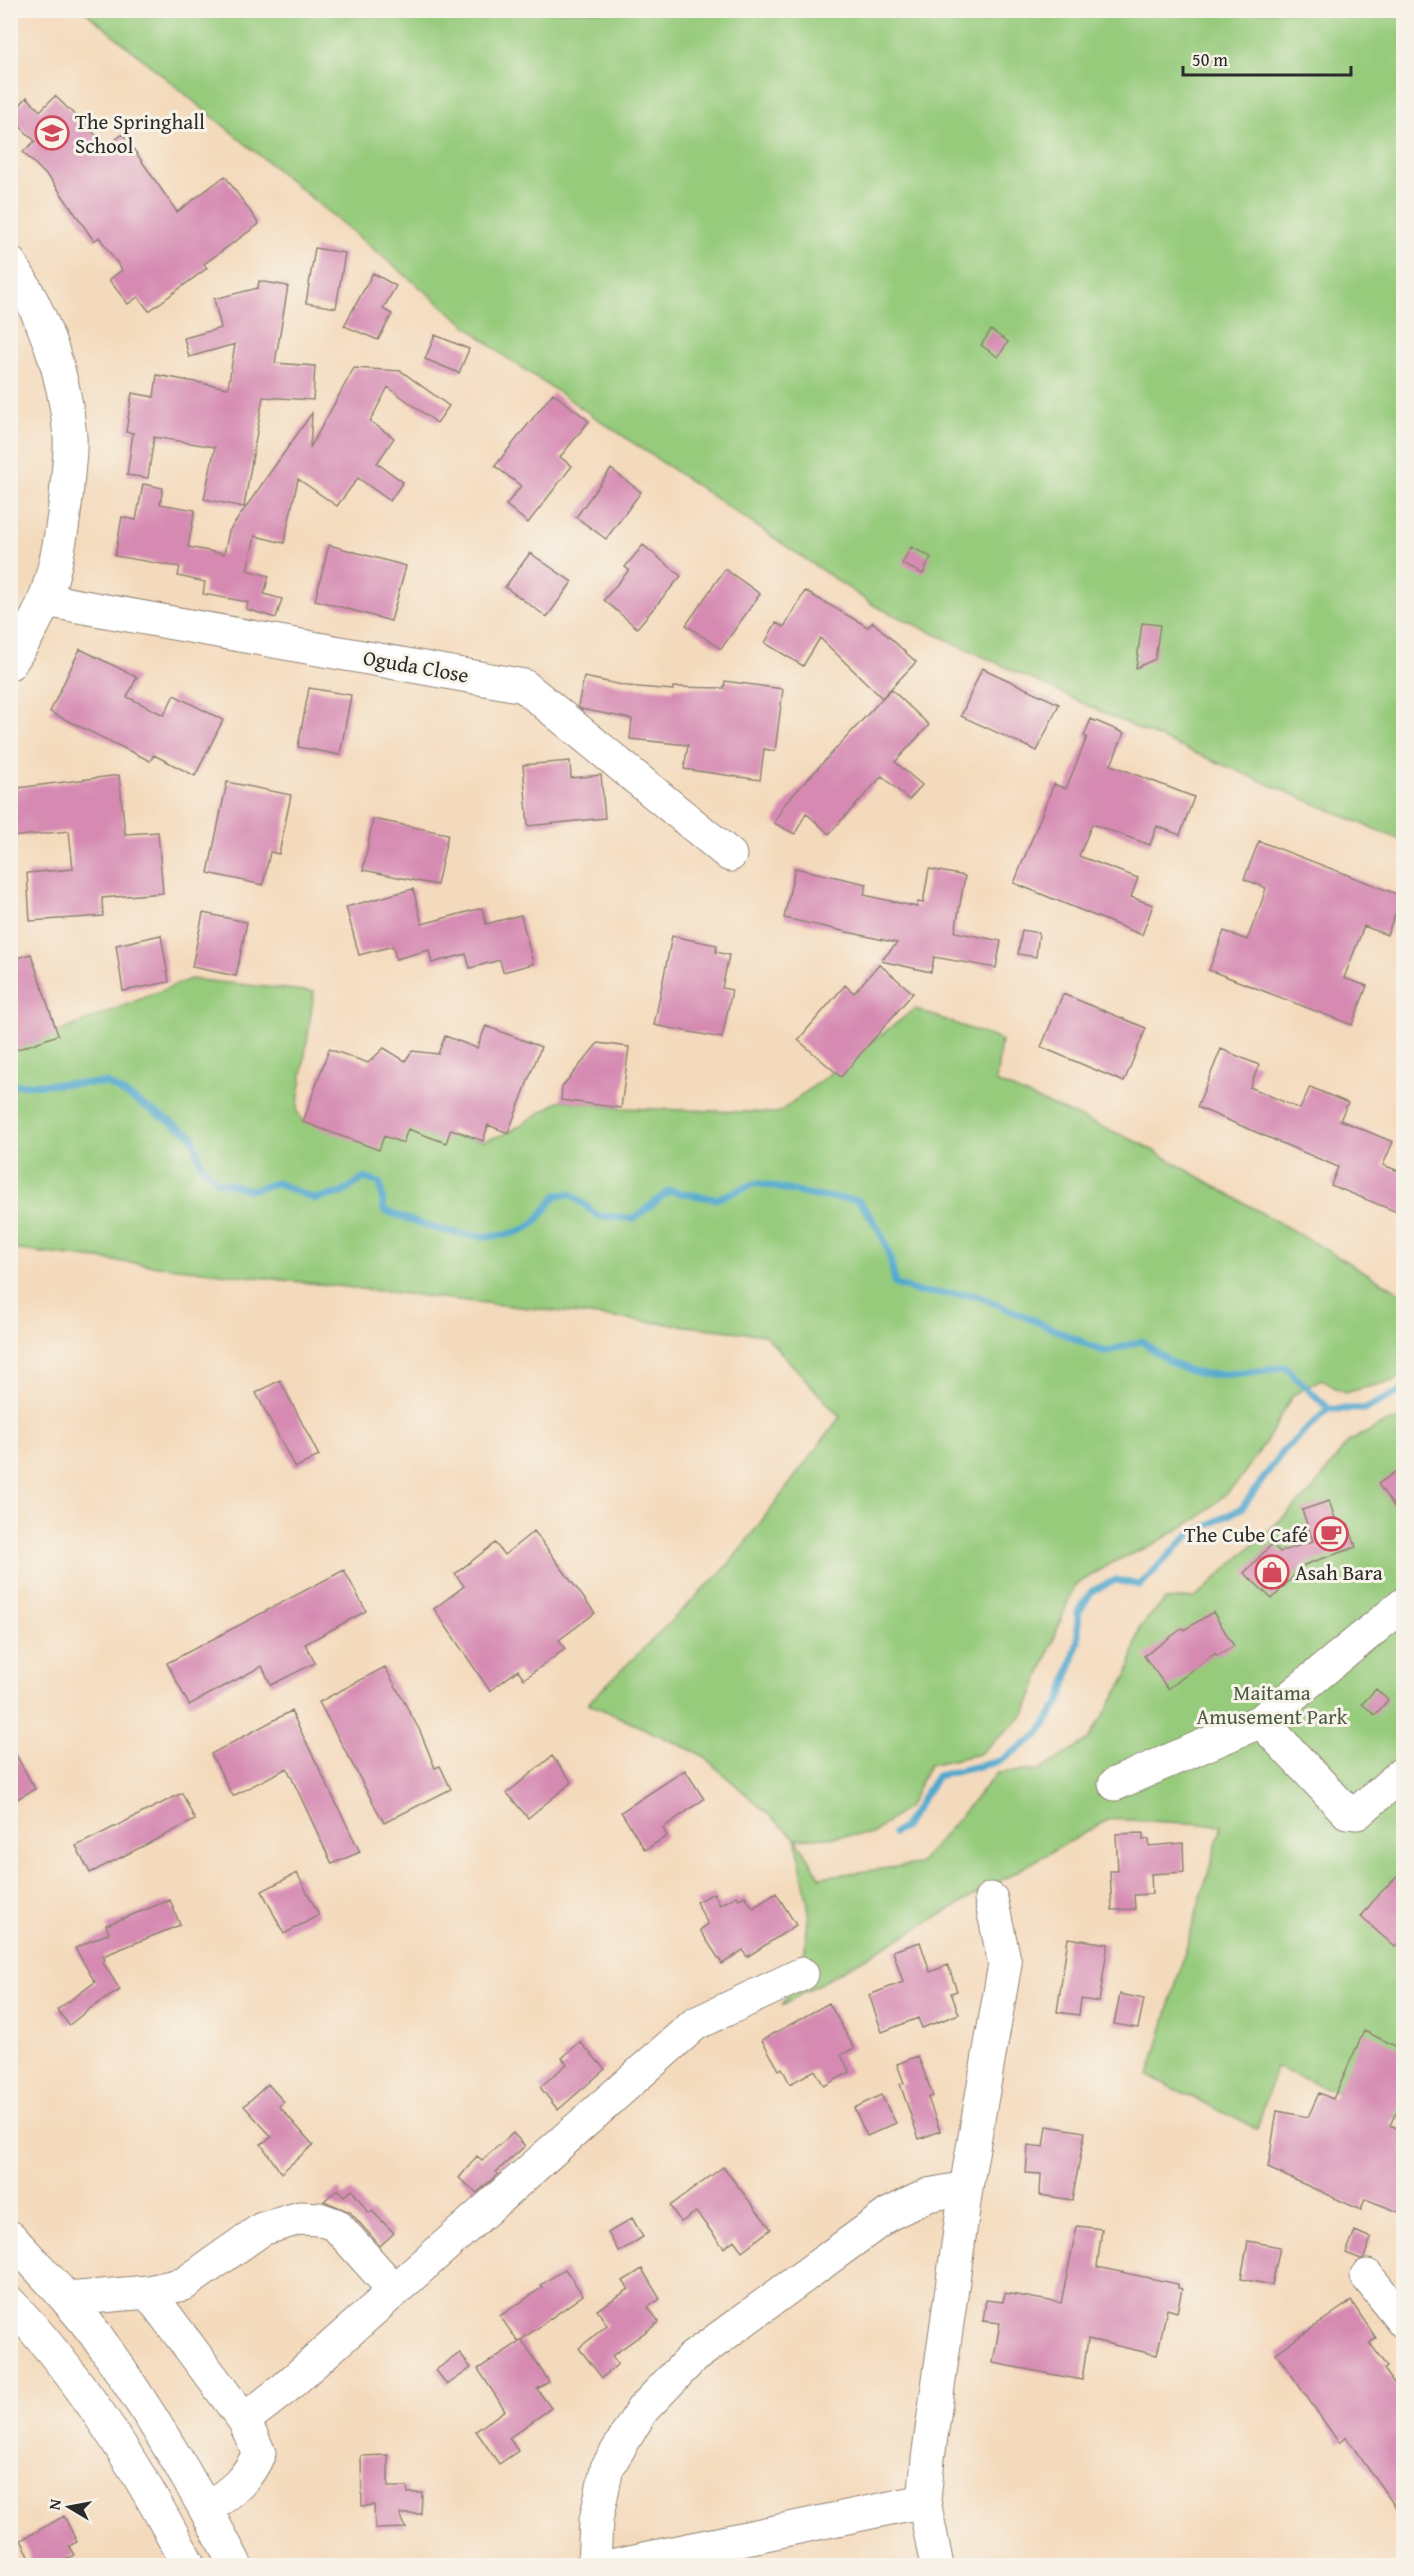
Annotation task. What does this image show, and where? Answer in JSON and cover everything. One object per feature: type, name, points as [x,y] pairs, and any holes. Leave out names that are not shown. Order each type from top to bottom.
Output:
[{"type":"street","points":[[10,262],[28,289],[57,360],[70,438],[66,511],[45,600],[28,635],[10,663]]},
{"type":"street","name":"Oguda Close","points":[[45,600],[524,686],[730,855]]},
{"type":"street","points":[[1115,1784],[1261,1721],[1404,1604]]},
{"type":"street","points":[[1261,1721],[1347,1812],[1357,1813],[1404,1772]]},
{"type":"street","points":[[937,2565],[924,2501],[966,2188],[1005,1964],[991,1899]]},
{"type":"street","points":[[244,2420],[284,2389],[695,2024],[802,1974]]},
{"type":"street","points":[[594,2565],[596,2520],[607,2468],[642,2410],[692,2358],[889,2214],[928,2194],[966,2188]]},
{"type":"street","points":[[67,2299],[148,2292],[184,2284],[262,2229],[300,2218],[319,2219],[336,2225],[395,2291]]},
{"type":"street","points":[[10,2237],[67,2299],[97,2338],[197,2490],[236,2565]]},
{"type":"street","points":[[1367,2276],[1404,2322]]},
{"type":"street","points":[[148,2292],[244,2420],[259,2453],[240,2485],[207,2509]]},
{"type":"street","points":[[10,2302],[75,2382],[134,2465],[189,2565]]},
{"type":"street","points":[[611,2565],[924,2501]]},
{"type":"green space","points":[[84,11],[1403,11],[1403,841],[1136,728],[875,606],[500,353]]},
{"type":"green space","name":"Maitama Amusement Park","points":[[190,979],[314,992],[297,1111],[303,1122],[384,1136],[408,1129],[483,1141],[508,1133],[561,1100],[621,1108],[778,1113],[915,1009],[1001,1040],[996,1082],[1140,1143],[1403,1294],[1403,1370],[1396,1380],[1344,1393],[1321,1379],[1293,1395],[1267,1440],[1237,1483],[1200,1517],[1152,1545],[1113,1562],[1074,1586],[1025,1714],[979,1754],[929,1765],[909,1806],[872,1834],[797,1839],[820,1877],[919,1864],[997,1773],[1041,1770],[1089,1739],[1127,1676],[1140,1627],[1165,1600],[1195,1598],[1313,1490],[1348,1442],[1387,1422],[1403,1419],[1403,2120],[1276,2067],[1257,2129],[1149,2076],[1222,1825],[1109,1819],[782,2005],[802,1974],[809,1911],[796,1839],[702,1755],[588,1703],[730,1563],[840,1417],[765,1335],[11,1249],[11,1043],[34,1042]]},
{"type":"building","points":[[55,96],[107,146],[123,134],[177,212],[225,176],[259,224],[204,264],[207,268],[149,311],[138,297],[128,304],[109,280],[122,270],[99,237],[94,241],[53,182],[23,152],[35,141],[10,117],[27,97],[40,111]]},
{"type":"building","points":[[315,248],[345,253],[336,308],[306,303]]},
{"type":"building","points":[[373,273],[396,286],[383,309],[392,314],[378,340],[344,326]]},
{"type":"building","points":[[259,281],[288,286],[275,363],[315,366],[313,400],[263,397],[244,507],[204,499],[215,447],[154,437],[148,478],[127,475],[133,433],[126,432],[132,393],[154,397],[157,375],[228,388],[235,344],[189,357],[184,338],[221,328],[214,299],[258,288]]},
{"type":"building","points":[[991,330],[1008,342],[998,357],[981,345]]},
{"type":"building","points":[[435,335],[469,349],[459,373],[425,359]]},
{"type":"building","points":[[354,368],[401,371],[449,406],[437,423],[388,387],[370,421],[394,438],[377,463],[403,482],[390,501],[358,478],[337,506],[298,479],[284,543],[255,536],[247,570],[269,576],[264,594],[282,599],[276,618],[246,609],[248,602],[203,594],[205,582],[178,576],[180,567],[115,556],[122,517],[136,520],[143,484],[163,488],[160,504],[195,510],[188,547],[224,554],[229,531],[312,413],[310,448]]},
{"type":"building","points":[[553,393],[589,421],[560,457],[572,466],[528,523],[506,505],[521,486],[495,466]]},
{"type":"building","points":[[611,469],[641,492],[606,539],[576,517]]},
{"type":"building","points":[[329,545],[406,566],[391,621],[315,600]]},
{"type":"building","points":[[643,545],[681,576],[637,628],[604,600],[629,570],[625,567]]},
{"type":"building","points":[[911,547],[931,557],[923,574],[902,564]]},
{"type":"building","points":[[530,553],[572,582],[547,617],[505,587]]},
{"type":"building","points":[[725,569],[760,594],[721,649],[686,625]]},
{"type":"building","points":[[805,591],[868,627],[873,622],[916,662],[882,698],[820,638],[803,666],[765,643],[776,623],[784,627]]},
{"type":"building","points":[[1142,623],[1160,625],[1155,659],[1136,668]]},
{"type":"building","points":[[80,649],[137,677],[127,697],[164,715],[174,695],[223,720],[195,776],[154,755],[150,761],[50,712]]},
{"type":"building","points":[[982,668],[1059,704],[1037,751],[961,716]]},
{"type":"building","points":[[584,677],[627,686],[673,690],[673,687],[724,688],[725,681],[783,689],[775,751],[764,749],[760,780],[684,769],[688,745],[630,739],[632,719],[581,709],[578,706]]},
{"type":"building","points":[[309,688],[351,695],[340,755],[298,747]]},
{"type":"building","points":[[891,689],[929,725],[895,762],[922,785],[909,800],[882,776],[829,834],[806,813],[795,834],[774,823],[783,806]]},
{"type":"building","points":[[1091,719],[1124,733],[1111,765],[1194,797],[1180,835],[1157,826],[1150,845],[1092,824],[1079,856],[1138,878],[1131,897],[1153,905],[1142,935],[1014,883],[1054,784],[1066,789],[1087,737],[1084,736]]},
{"type":"building","points":[[570,761],[571,778],[601,775],[605,818],[528,826],[523,765]]},
{"type":"building","points":[[119,775],[125,834],[158,832],[163,893],[102,898],[103,916],[30,921],[27,873],[73,869],[69,831],[10,837],[10,789]]},
{"type":"building","points":[[227,782],[291,795],[279,854],[270,852],[263,885],[208,873]]},
{"type":"building","points":[[373,819],[448,834],[437,885],[363,870]]},
{"type":"building","points":[[1259,841],[1402,896],[1387,935],[1364,926],[1344,978],[1367,986],[1352,1025],[1209,970],[1224,931],[1247,940],[1260,907],[1266,888],[1244,879]]},
{"type":"building","points":[[795,868],[867,884],[864,895],[917,907],[918,902],[923,903],[929,869],[965,876],[955,932],[1001,941],[996,968],[934,957],[931,972],[881,961],[897,943],[784,918]]},
{"type":"building","points":[[413,889],[422,924],[482,908],[486,924],[521,915],[533,964],[503,972],[500,960],[470,968],[466,954],[432,963],[429,950],[396,959],[393,946],[359,955],[346,907]]},
{"type":"building","points":[[203,913],[247,922],[236,976],[192,967]]},
{"type":"building","points":[[1022,930],[1039,933],[1036,957],[1018,954]]},
{"type":"building","points":[[161,935],[169,982],[123,991],[116,945]]},
{"type":"building","points":[[672,936],[717,945],[716,952],[729,955],[722,988],[732,990],[722,1038],[654,1025]]},
{"type":"building","points":[[31,954],[58,1035],[10,1052],[10,960]]},
{"type":"building","points":[[879,964],[913,993],[841,1077],[798,1040],[845,985],[854,993]]},
{"type":"building","points":[[1063,994],[1146,1028],[1124,1082],[1041,1047]]},
{"type":"building","points":[[486,1026],[541,1047],[508,1133],[488,1125],[483,1141],[451,1129],[446,1143],[408,1129],[403,1143],[384,1136],[379,1150],[303,1122],[329,1049],[368,1063],[384,1048],[405,1061],[412,1051],[438,1054],[445,1036],[477,1048]]},
{"type":"building","points":[[598,1043],[629,1047],[621,1108],[561,1100],[562,1087]]},
{"type":"building","points":[[1221,1049],[1259,1065],[1250,1087],[1300,1109],[1310,1087],[1348,1103],[1340,1120],[1393,1142],[1383,1165],[1404,1173],[1404,1215],[1331,1185],[1338,1167],[1197,1107]]},
{"type":"building","points":[[280,1380],[319,1456],[295,1468],[256,1393]]},
{"type":"building","points":[[1404,1466],[1404,1521],[1378,1484]]},
{"type":"building","points":[[1329,1501],[1338,1527],[1348,1524],[1356,1547],[1304,1565],[1272,1599],[1244,1573],[1272,1544],[1280,1552],[1313,1541],[1302,1510]]},
{"type":"building","points":[[534,1531],[595,1613],[559,1640],[565,1649],[524,1679],[518,1670],[490,1691],[434,1609],[464,1586],[455,1574],[495,1543],[504,1555]]},
{"type":"building","points":[[344,1570],[366,1611],[305,1644],[315,1663],[271,1685],[262,1666],[189,1705],[167,1663]]},
{"type":"building","points":[[1213,1612],[1234,1646],[1217,1656],[1215,1653],[1168,1689],[1144,1656],[1183,1628],[1184,1630]]},
{"type":"building","points":[[385,1667],[420,1731],[435,1768],[440,1766],[451,1789],[384,1823],[319,1702]]},
{"type":"building","points":[[1376,1689],[1388,1700],[1375,1715],[1362,1704]]},
{"type":"building","points":[[291,1711],[360,1852],[332,1864],[287,1768],[233,1796],[211,1754]]},
{"type":"building","points":[[10,1744],[35,1789],[10,1803]]},
{"type":"building","points":[[552,1756],[572,1782],[528,1818],[507,1793]]},
{"type":"building","points":[[685,1770],[704,1799],[663,1828],[667,1836],[645,1850],[621,1812]]},
{"type":"building","points":[[182,1793],[195,1820],[90,1873],[76,1846]]},
{"type":"building","points":[[1143,1833],[1143,1840],[1149,1839],[1149,1846],[1183,1843],[1184,1872],[1151,1874],[1152,1894],[1134,1895],[1135,1909],[1112,1910],[1110,1871],[1118,1871],[1116,1834]]},
{"type":"building","points":[[1404,1870],[1404,1938],[1395,1947],[1361,1917],[1376,1897]]},
{"type":"building","points":[[297,1873],[319,1915],[284,1934],[262,1891]]},
{"type":"building","points":[[714,1893],[720,1905],[737,1896],[739,1899],[745,1896],[753,1908],[776,1893],[796,1925],[747,1957],[743,1950],[722,1964],[700,1930],[708,1924],[696,1902]]},
{"type":"building","points":[[170,1900],[180,1925],[103,1956],[105,1960],[102,1961],[120,1990],[92,2007],[69,2025],[57,2010],[95,1982],[75,1948],[109,1933],[106,1925]]},
{"type":"building","points":[[1068,1938],[1108,1944],[1099,2002],[1081,1999],[1079,2015],[1057,2012]]},
{"type":"building","points":[[920,1942],[930,1972],[948,1965],[957,1991],[951,1993],[959,2014],[922,2028],[918,2018],[882,2032],[869,1995],[903,1982],[893,1951]]},
{"type":"building","points":[[1120,1994],[1144,1999],[1138,2028],[1114,2024]]},
{"type":"building","points":[[829,2003],[854,2048],[841,2055],[850,2072],[824,2086],[815,2070],[790,2084],[782,2068],[779,2070],[762,2040]]},
{"type":"building","points":[[1364,2031],[1404,2050],[1404,2096],[1390,2125],[1404,2131],[1404,2214],[1365,2199],[1361,2210],[1268,2168],[1277,2111],[1308,2117],[1319,2093],[1333,2099]]},
{"type":"building","points":[[580,2042],[605,2069],[558,2110],[540,2087],[567,2064],[562,2058]]},
{"type":"building","points":[[918,2056],[933,2096],[928,2098],[940,2131],[919,2139],[900,2084],[904,2083],[897,2064]]},
{"type":"building","points":[[268,2084],[284,2102],[279,2106],[313,2145],[281,2173],[261,2144],[272,2137],[244,2106]]},
{"type":"building","points":[[881,2095],[896,2123],[867,2136],[854,2108]]},
{"type":"building","points":[[1047,2126],[1085,2132],[1072,2200],[1040,2195],[1041,2174],[1026,2173],[1028,2145],[1044,2147]]},
{"type":"building","points":[[513,2133],[525,2146],[477,2193],[459,2178],[477,2156],[482,2160]]},
{"type":"building","points":[[723,2167],[771,2229],[742,2251],[734,2240],[724,2248],[696,2212],[681,2222],[670,2206]]},
{"type":"building","points":[[338,2189],[344,2196],[352,2190],[369,2213],[372,2211],[394,2233],[380,2246],[350,2212],[324,2201]]},
{"type":"building","points":[[632,2218],[643,2237],[619,2252],[608,2233]]},
{"type":"building","points":[[1077,2226],[1102,2229],[1097,2267],[1178,2284],[1178,2288],[1182,2289],[1177,2312],[1167,2309],[1157,2355],[1088,2339],[1082,2380],[993,2363],[1000,2323],[983,2321],[986,2300],[1003,2302],[1005,2293],[1061,2303]]},
{"type":"building","points":[[1355,2231],[1371,2238],[1364,2258],[1361,2259],[1346,2253]]},
{"type":"building","points":[[1248,2241],[1280,2247],[1272,2285],[1241,2279]]},
{"type":"building","points":[[565,2269],[583,2295],[518,2342],[500,2316]]},
{"type":"building","points":[[642,2269],[660,2299],[648,2307],[659,2322],[612,2356],[618,2364],[602,2378],[579,2348],[607,2325],[597,2310],[629,2289],[623,2281]]},
{"type":"building","points":[[1351,2301],[1376,2338],[1370,2343],[1387,2367],[1384,2369],[1404,2397],[1404,2519],[1346,2437],[1339,2443],[1276,2353]]},
{"type":"building","points":[[522,2340],[549,2382],[537,2389],[551,2408],[509,2438],[518,2451],[499,2464],[476,2431],[505,2410],[478,2369]]},
{"type":"building","points":[[460,2353],[471,2368],[447,2385],[436,2370]]},
{"type":"building","points":[[388,2455],[388,2487],[407,2487],[408,2493],[422,2493],[421,2514],[400,2514],[406,2528],[375,2529],[374,2505],[362,2506],[361,2456]]},
{"type":"building","points":[[64,2516],[77,2542],[69,2546],[74,2555],[55,2565],[34,2565],[21,2540]]},
{"type":"waterway","points":[[10,1085],[107,1083],[192,1135],[202,1166],[217,1181],[251,1190],[277,1183],[314,1199],[342,1193],[364,1178],[380,1183],[384,1210],[436,1229],[476,1236],[513,1233],[529,1227],[557,1195],[571,1194],[598,1216],[635,1218],[669,1191],[716,1199],[757,1183],[815,1196],[858,1200],[873,1220],[883,1239],[895,1284],[919,1292],[976,1295],[1105,1352],[1142,1341],[1171,1362],[1199,1373],[1237,1374],[1285,1367],[1329,1409]]},
{"type":"waterway","points":[[894,1833],[903,1828],[937,1776],[1000,1761],[1037,1736],[1060,1702],[1078,1642],[1078,1613],[1092,1591],[1116,1580],[1140,1585],[1189,1535],[1242,1508],[1284,1450],[1329,1409],[1366,1409],[1404,1389]]},
{"type":"place","name":"The Springhall School","points":[[52,133]]},
{"type":"place","name":"The Cube Café","points":[[1331,1534]]},
{"type":"place","name":"Asah Bara","points":[[1272,1572]]}]
